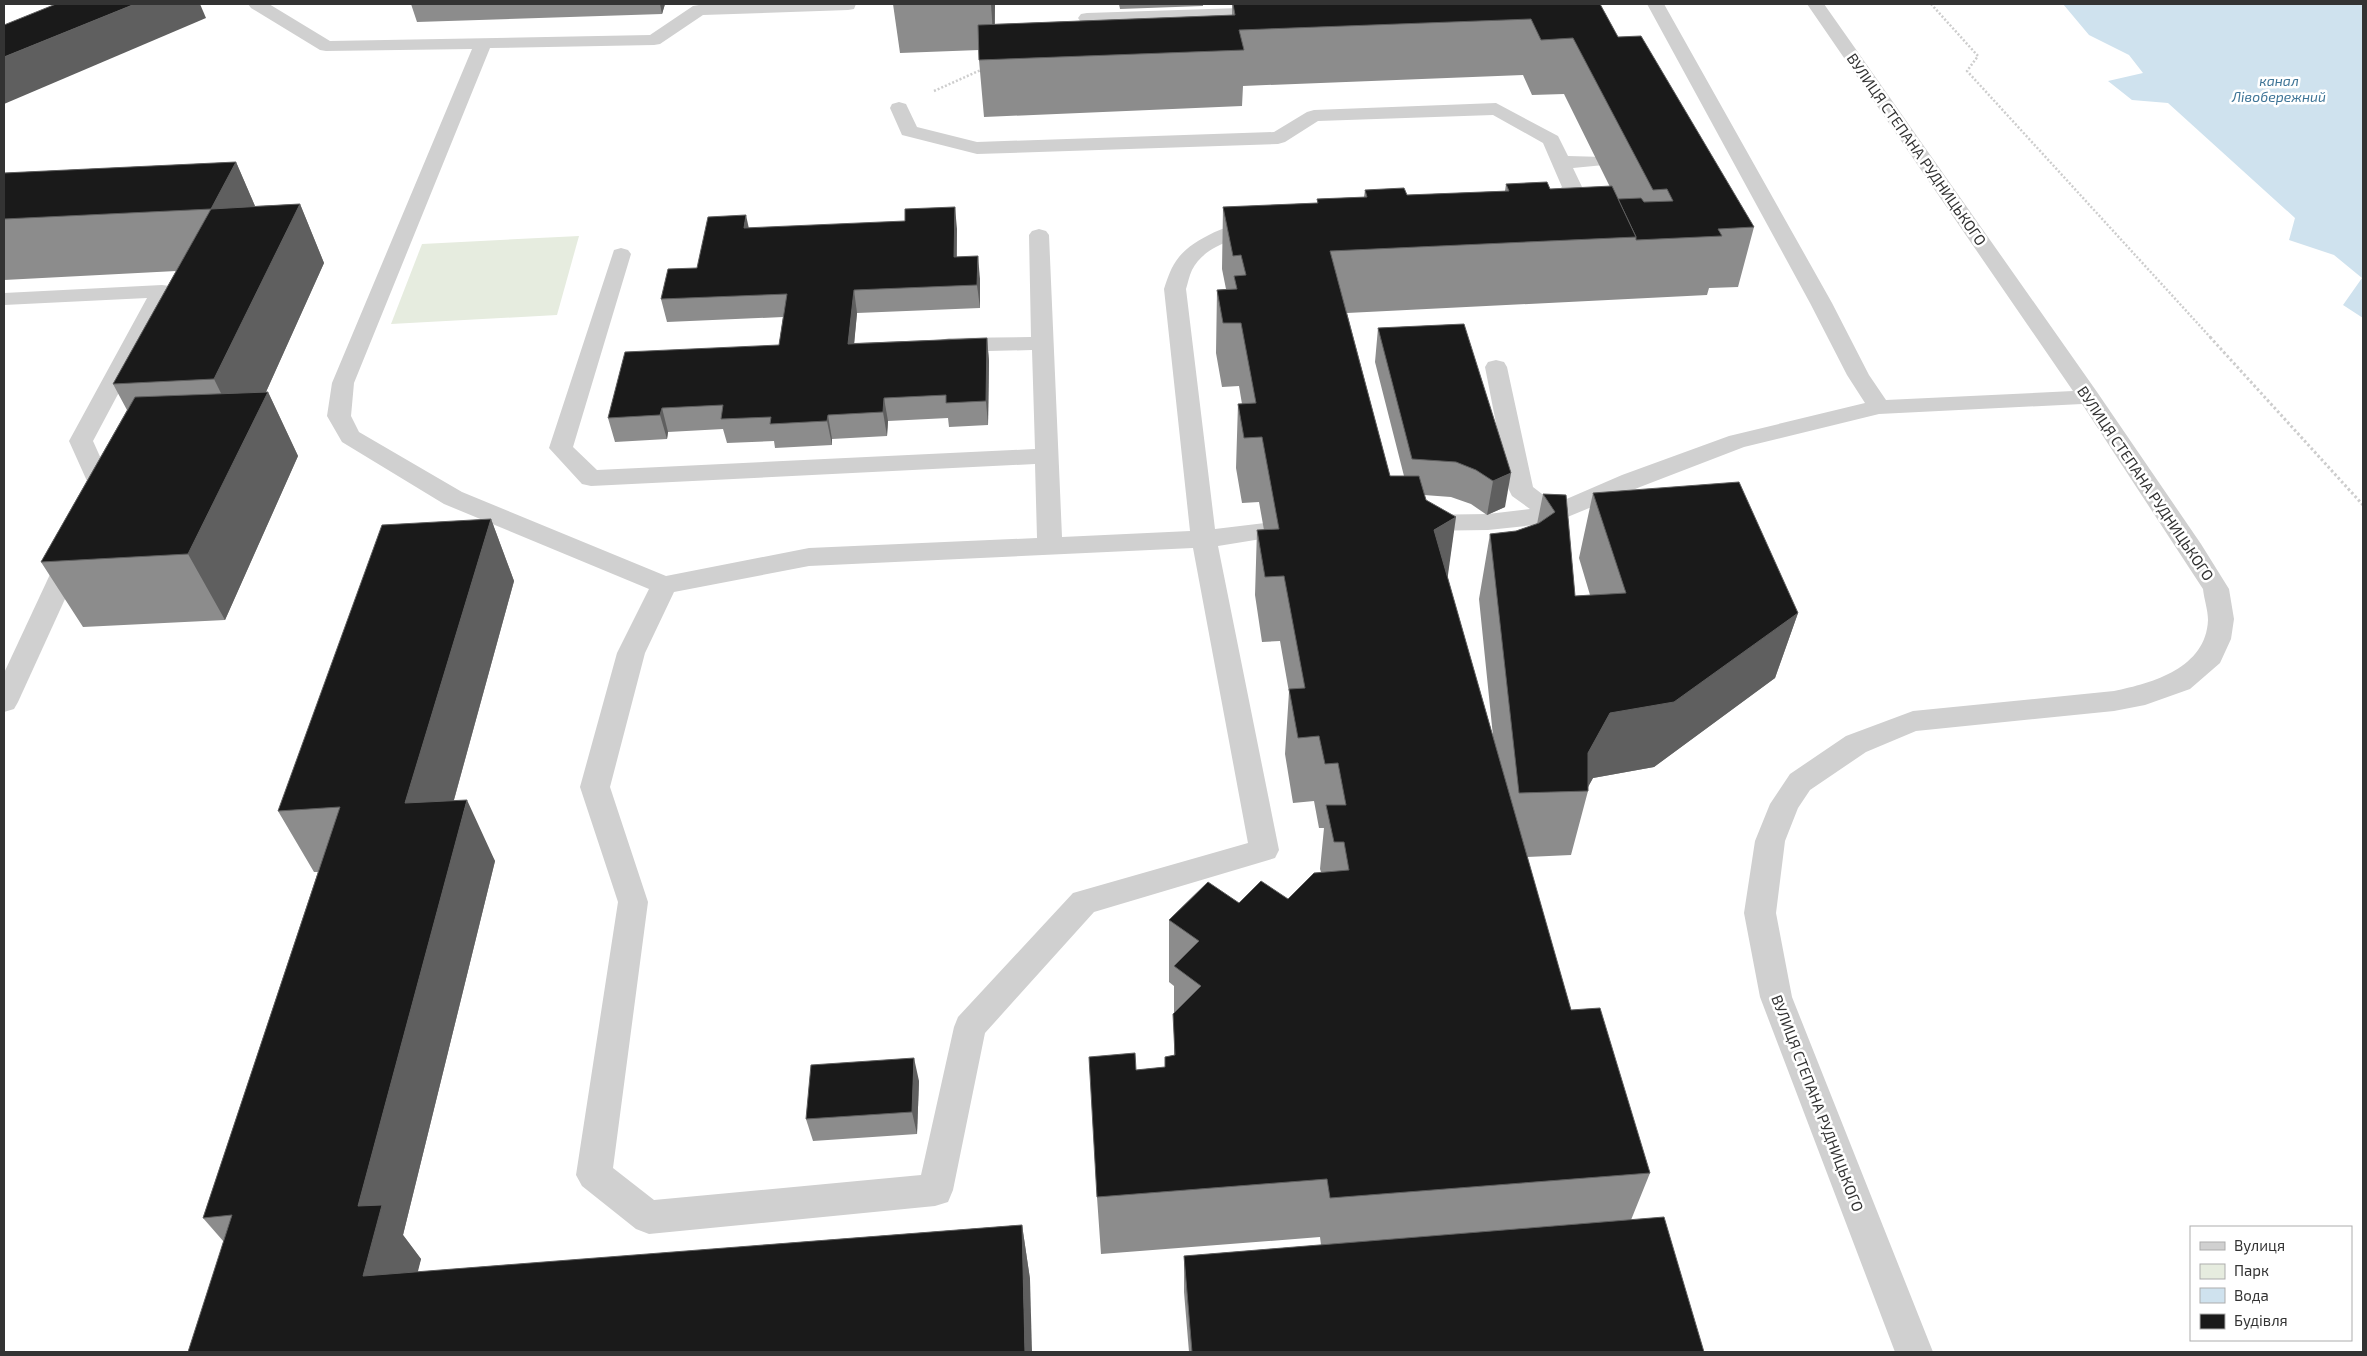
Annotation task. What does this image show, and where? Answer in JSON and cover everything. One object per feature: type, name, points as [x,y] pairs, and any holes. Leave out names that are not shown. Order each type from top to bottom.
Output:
[{"type":"street","points":[[257,4],[326,46],[654,40],[699,10],[848,5]]},
{"type":"street","points":[[1655,4],[1729,156],[1878,407]]},
{"type":"street","name":"ВУЛИЦЯ СТЕПАНА РУДНИЦЬКОГО","points":[[1816,4],[2089,397],[2192,550],[2216,589],[2221,619],[2218,639],[2210,656],[2180,682],[2145,695],[2114,701],[1913,721],[1856,744],[1800,782],[1785,804],[1770,841],[1760,913],[1776,997],[1914,1352]]},
{"type":"street","points":[[1087,18],[1285,12]]},
{"type":"street","points":[[483,44],[343,383],[338,416],[350,437],[453,498],[664,585],[809,556],[1204,539],[1265,531]]},
{"type":"street","points":[[898,108],[909,131],[977,148],[1278,138],[1314,116],[1496,109],[1551,140],[1573,189],[1540,213],[1521,214]]},
{"type":"street","points":[[1561,162],[1597,161]]},
{"type":"street","points":[[664,585],[631,653],[595,787],[633,902],[594,1175],[650,1218],[935,1190],[970,1027],[1084,902],[1264,850],[1204,539],[1175,289],[1182,269],[1198,251],[1223,237],[1253,227],[1279,224]]},
{"type":"street","points":[[1038,234],[1050,546]]},
{"type":"street","points":[[620,254],[561,448],[592,478],[1047,456]]},
{"type":"street","points":[[4,299],[162,291],[81,442],[102,490],[4,702]]},
{"type":"street","points":[[926,346],[1042,342]]},
{"type":"street","points":[[1496,367],[1521,490],[1553,515]]},
{"type":"street","points":[[1398,523],[1488,522],[1553,515],[1631,481],[1738,441],[1878,407],[2089,397]]},
{"type":"path","points":[[1931,4],[1978,56],[1967,71],[2363,505]]},
{"type":"path","points":[[898,108],[989,66]]},
{"type":"green space","points":[[579,236],[557,315],[391,324],[422,244]]},
{"type":"water","name":"канал Лівобережний","points":[[2063,4],[2363,4],[2363,318],[2343,305],[2362,278],[2334,255],[2289,240],[2295,218],[2168,103],[2132,100],[2108,81],[2143,73],[2129,55],[2089,35]]},
{"type":"building","points":[[56,4],[135,4],[4,57],[4,25]]},
{"type":"building","points":[[1233,4],[1600,4],[1618,37],[1641,36],[1754,227],[1718,229],[1722,236],[1636,240],[1618,199],[1641,198],[1644,202],[1673,201],[1667,189],[1653,190],[1573,38],[1541,40],[1531,19],[1239,30],[1244,50],[979,60],[978,25],[1235,15]]},
{"type":"building","points":[[236,162],[211,209],[4,219],[4,173]]},
{"type":"building","points":[[1547,182],[1550,189],[1612,186],[1636,237],[1330,251],[1390,476],[1419,476],[1426,500],[1456,517],[1434,530],[1571,1010],[1600,1008],[1650,1173],[1330,1198],[1327,1179],[1097,1197],[1089,1057],[1135,1053],[1136,1070],[1165,1067],[1165,1057],[1175,1055],[1173,1014],[1201,986],[1174,966],[1199,941],[1169,920],[1208,882],[1239,903],[1261,881],[1288,899],[1314,873],[1349,870],[1344,842],[1334,842],[1326,805],[1346,805],[1338,763],[1325,764],[1319,736],[1298,738],[1289,689],[1305,688],[1284,576],[1265,577],[1257,530],[1279,529],[1262,437],[1244,438],[1238,404],[1256,403],[1241,323],[1223,323],[1217,290],[1237,289],[1234,276],[1246,275],[1241,255],[1233,256],[1223,207],[1318,203],[1317,199],[1367,197],[1365,190],[1404,188],[1407,195],[1509,191],[1506,184]]},
{"type":"building","points":[[300,204],[214,379],[113,384],[211,209]]},
{"type":"building","points":[[955,207],[954,257],[978,256],[977,285],[854,290],[848,344],[987,338],[986,401],[946,403],[946,395],[884,398],[883,412],[828,415],[827,421],[770,424],[771,417],[721,419],[723,405],[662,408],[660,415],[608,418],[625,352],[779,345],[787,294],[661,299],[668,269],[697,268],[708,217],[746,215],[744,228],[905,221],[905,209]]},
{"type":"building","points":[[1464,324],[1511,473],[1493,481],[1476,470],[1456,462],[1412,459],[1378,328]]},
{"type":"building","points":[[268,392],[188,554],[41,562],[135,397]]},
{"type":"building","points":[[1739,482],[1798,613],[1674,702],[1610,713],[1588,753],[1588,791],[1519,793],[1490,534],[1516,531],[1539,523],[1555,512],[1543,494],[1566,495],[1575,596],[1626,593],[1593,493]]},
{"type":"building","points":[[491,519],[405,803],[467,800],[358,1206],[382,1205],[363,1276],[1022,1225],[1025,1352],[188,1352],[232,1215],[203,1218],[340,807],[278,811],[382,525]]},
{"type":"building","points":[[914,1058],[912,1112],[806,1119],[811,1065]]},
{"type":"building","points":[[1664,1217],[1704,1352],[1192,1352],[1184,1256]]}]
